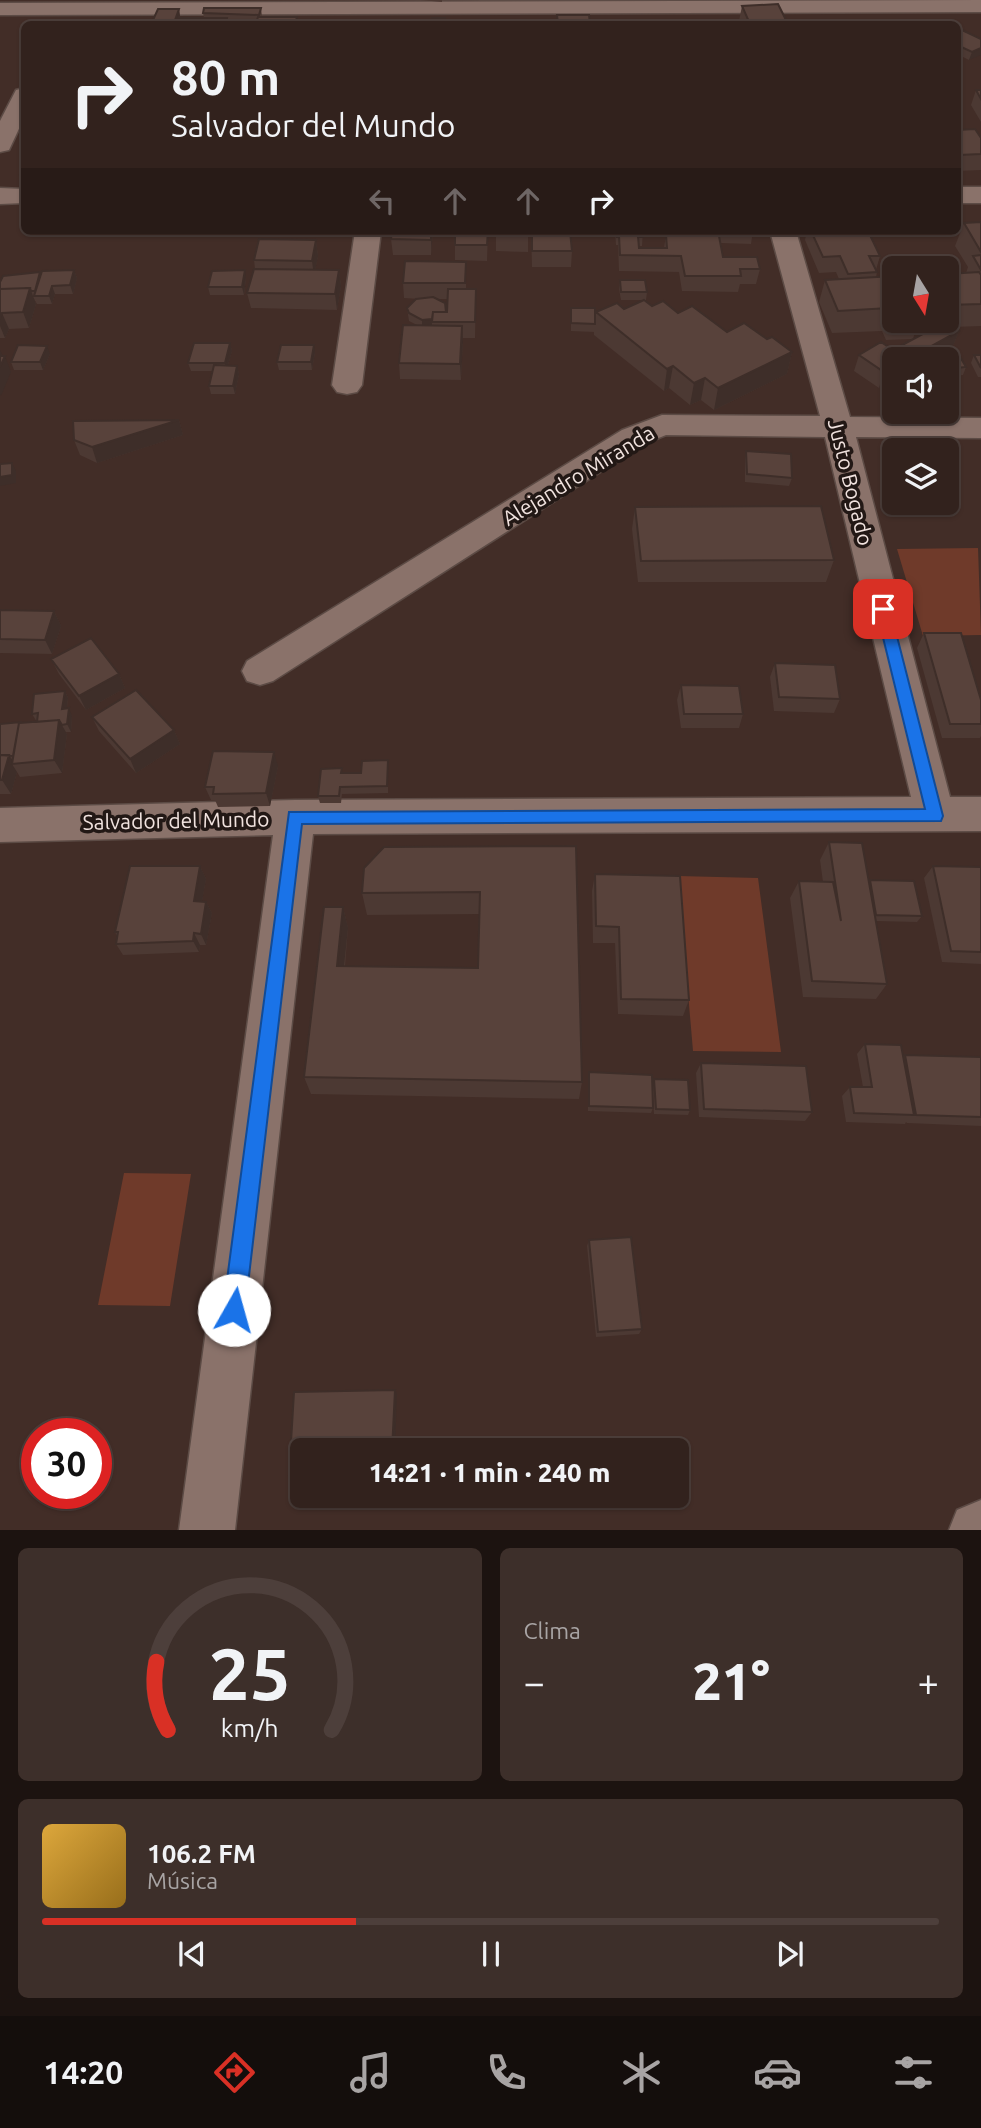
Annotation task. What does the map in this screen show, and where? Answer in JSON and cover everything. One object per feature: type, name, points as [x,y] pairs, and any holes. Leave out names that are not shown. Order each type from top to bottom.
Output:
[{"type":"street","points":[[0,9],[724,11],[981,6]]},
{"type":"street","points":[[0,145],[21,101]]},
{"type":"street","points":[[961,195],[981,195]]},
{"type":"street","points":[[0,196],[21,196]]},
{"type":"street","points":[[347,385],[367,235]]},
{"type":"street","name":"Justo Bogado","points":[[784,235],[838,428],[935,816]]},
{"type":"street","name":"Alejandro Miranda","points":[[260,671],[633,437],[662,425],[682,423],[838,428],[981,428]]},
{"type":"street","name":"Salvador del Mundo","points":[[0,825],[295,817],[981,814]]},
{"type":"street","points":[[207,1530],[295,817]]},
{"type":"shaded area","points":[[978,548],[981,635],[923,636],[897,549]]},
{"type":"shaded area","points":[[678,876],[758,878],[781,1052],[693,1051]]},
{"type":"shaded area","points":[[124,1173],[191,1174],[170,1306],[98,1305]]},
{"type":"building","points":[[778,4],[786,21],[749,21],[742,6]]},
{"type":"building","points":[[204,8],[261,8],[259,15],[203,13]]},
{"type":"building","points":[[158,9],[179,9],[175,20],[153,20]]},
{"type":"building","points":[[557,15],[589,15],[590,21],[558,21]]},
{"type":"building","points":[[258,17],[297,17],[296,21],[257,21]]},
{"type":"building","points":[[178,18],[227,18],[226,21],[176,21]]},
{"type":"building","points":[[432,18],[445,18],[445,21],[432,21]]},
{"type":"building","points":[[961,30],[981,39],[981,48],[972,52],[961,47]]},
{"type":"building","points":[[975,129],[981,138],[981,154],[961,155],[961,130]]},
{"type":"building","points":[[981,222],[981,252],[964,223]]},
{"type":"building","points":[[392,235],[431,235],[431,240],[391,239]]},
{"type":"building","points":[[455,235],[488,235],[487,245],[455,245]]},
{"type":"building","points":[[496,235],[528,235],[528,236]]},
{"type":"building","points":[[532,235],[570,235],[572,251],[532,251]]},
{"type":"building","points":[[617,235],[643,235],[643,237]]},
{"type":"building","points":[[666,235],[719,236],[723,257],[757,257],[760,269],[740,269],[741,276],[685,276],[681,256],[620,255],[619,236],[638,236],[639,248],[667,248]]},
{"type":"building","points":[[813,235],[870,235],[880,256],[869,256],[877,272],[848,274],[840,256],[823,257]]},
{"type":"building","points":[[259,239],[316,240],[312,261],[254,260]]},
{"type":"building","points":[[981,255],[981,270],[973,256]]},
{"type":"building","points":[[405,261],[466,262],[465,283],[403,283]]},
{"type":"building","points":[[254,269],[339,270],[335,294],[247,293]]},
{"type":"building","points":[[74,270],[70,285],[52,286],[49,296],[34,296],[42,271]]},
{"type":"building","points":[[245,270],[242,287],[208,287],[212,271]]},
{"type":"building","points":[[40,272],[35,291],[30,288],[0,289],[3,276]]},
{"type":"building","points":[[979,272],[981,304],[959,305],[959,273]]},
{"type":"building","points":[[882,277],[882,308],[838,311],[825,280]]},
{"type":"building","points":[[620,280],[645,280],[647,292],[621,292]]},
{"type":"building","points":[[30,288],[23,312],[2,313],[0,319],[0,289]]},
{"type":"building","points":[[448,289],[476,289],[475,322],[432,322],[433,312],[447,312]]},
{"type":"building","points":[[433,297],[445,303],[446,312],[433,312],[432,319],[422,320],[409,313],[407,308],[416,299]]},
{"type":"building","points":[[644,300],[652,306],[663,301],[678,313],[692,306],[727,332],[744,323],[767,339],[772,337],[792,352],[718,388],[705,378],[694,383],[673,366],[667,369],[596,312],[617,303],[624,309]]},
{"type":"building","points":[[571,308],[595,308],[595,324],[571,323]]},
{"type":"building","points":[[403,325],[462,326],[460,364],[399,363]]},
{"type":"building","points":[[925,333],[955,333],[930,347],[899,347]]},
{"type":"building","points":[[881,342],[888,347],[882,347],[882,371],[859,355]]},
{"type":"building","points":[[194,343],[230,343],[225,363],[188,363]]},
{"type":"building","points":[[18,345],[47,346],[40,362],[11,362]]},
{"type":"building","points":[[281,345],[314,345],[311,362],[277,362]]},
{"type":"building","points":[[959,355],[966,367],[959,368]]},
{"type":"building","points":[[974,355],[981,355],[981,368]]},
{"type":"building","points":[[214,365],[237,366],[233,386],[209,386]]},
{"type":"building","points":[[179,420],[92,447],[74,440],[73,421]]},
{"type":"building","points":[[746,451],[791,454],[792,478],[747,474]]},
{"type":"building","points":[[12,463],[12,475],[0,477],[0,464]]},
{"type":"building","points":[[821,506],[834,560],[641,561],[635,507]]},
{"type":"building","points":[[0,610],[54,611],[45,640],[0,639]]},
{"type":"building","points":[[924,633],[961,633],[981,700],[981,724],[950,724]]},
{"type":"building","points":[[91,638],[119,674],[79,696],[51,659]]},
{"type":"building","points":[[775,663],[835,665],[840,699],[779,697]]},
{"type":"building","points":[[681,685],[739,686],[743,714],[684,714]]},
{"type":"building","points":[[136,690],[174,730],[130,759],[92,717]]},
{"type":"building","points":[[65,691],[62,709],[69,708],[67,724],[62,725],[59,720],[37,722],[38,713],[32,714],[34,694]]},
{"type":"building","points":[[59,720],[54,760],[12,764],[19,723]]},
{"type":"building","points":[[21,722],[13,756],[0,755],[0,724]]},
{"type":"building","points":[[213,751],[274,752],[266,793],[213,794],[214,787],[205,787]]},
{"type":"building","points":[[0,755],[9,755],[2,780],[0,780]]},
{"type":"building","points":[[388,760],[387,786],[340,787],[339,796],[318,796],[321,769],[342,768],[341,773],[361,773],[362,761]]},
{"type":"building","points":[[829,842],[862,843],[887,984],[812,981],[799,881],[833,882],[841,921]]},
{"type":"building","points":[[576,846],[582,1082],[304,1077],[324,907],[343,907],[337,966],[478,968],[480,892],[362,893],[364,868],[384,847]]},
{"type":"building","points":[[130,866],[200,866],[194,901],[206,902],[201,934],[194,933],[193,941],[116,944],[118,932],[115,932]]},
{"type":"building","points":[[933,866],[981,867],[981,952],[951,951]]},
{"type":"building","points":[[595,874],[680,876],[689,1000],[621,999],[619,927],[596,926]]},
{"type":"building","points":[[870,880],[914,881],[922,916],[876,915]]},
{"type":"building","points":[[865,1044],[901,1045],[914,1115],[854,1113],[850,1087],[872,1087]]},
{"type":"building","points":[[905,1055],[981,1057],[981,1117],[916,1115]]},
{"type":"building","points":[[701,1063],[806,1066],[812,1112],[704,1109]]},
{"type":"building","points":[[589,1072],[652,1075],[653,1108],[589,1106]]},
{"type":"building","points":[[654,1079],[688,1080],[690,1110],[656,1109]]},
{"type":"building","points":[[631,1237],[642,1329],[598,1332],[589,1240]]},
{"type":"building","points":[[395,1390],[393,1438],[291,1438],[294,1392]]},
{"type":"route","points":[[234,1310],[295,817],[935,816],[883,609]]}]
